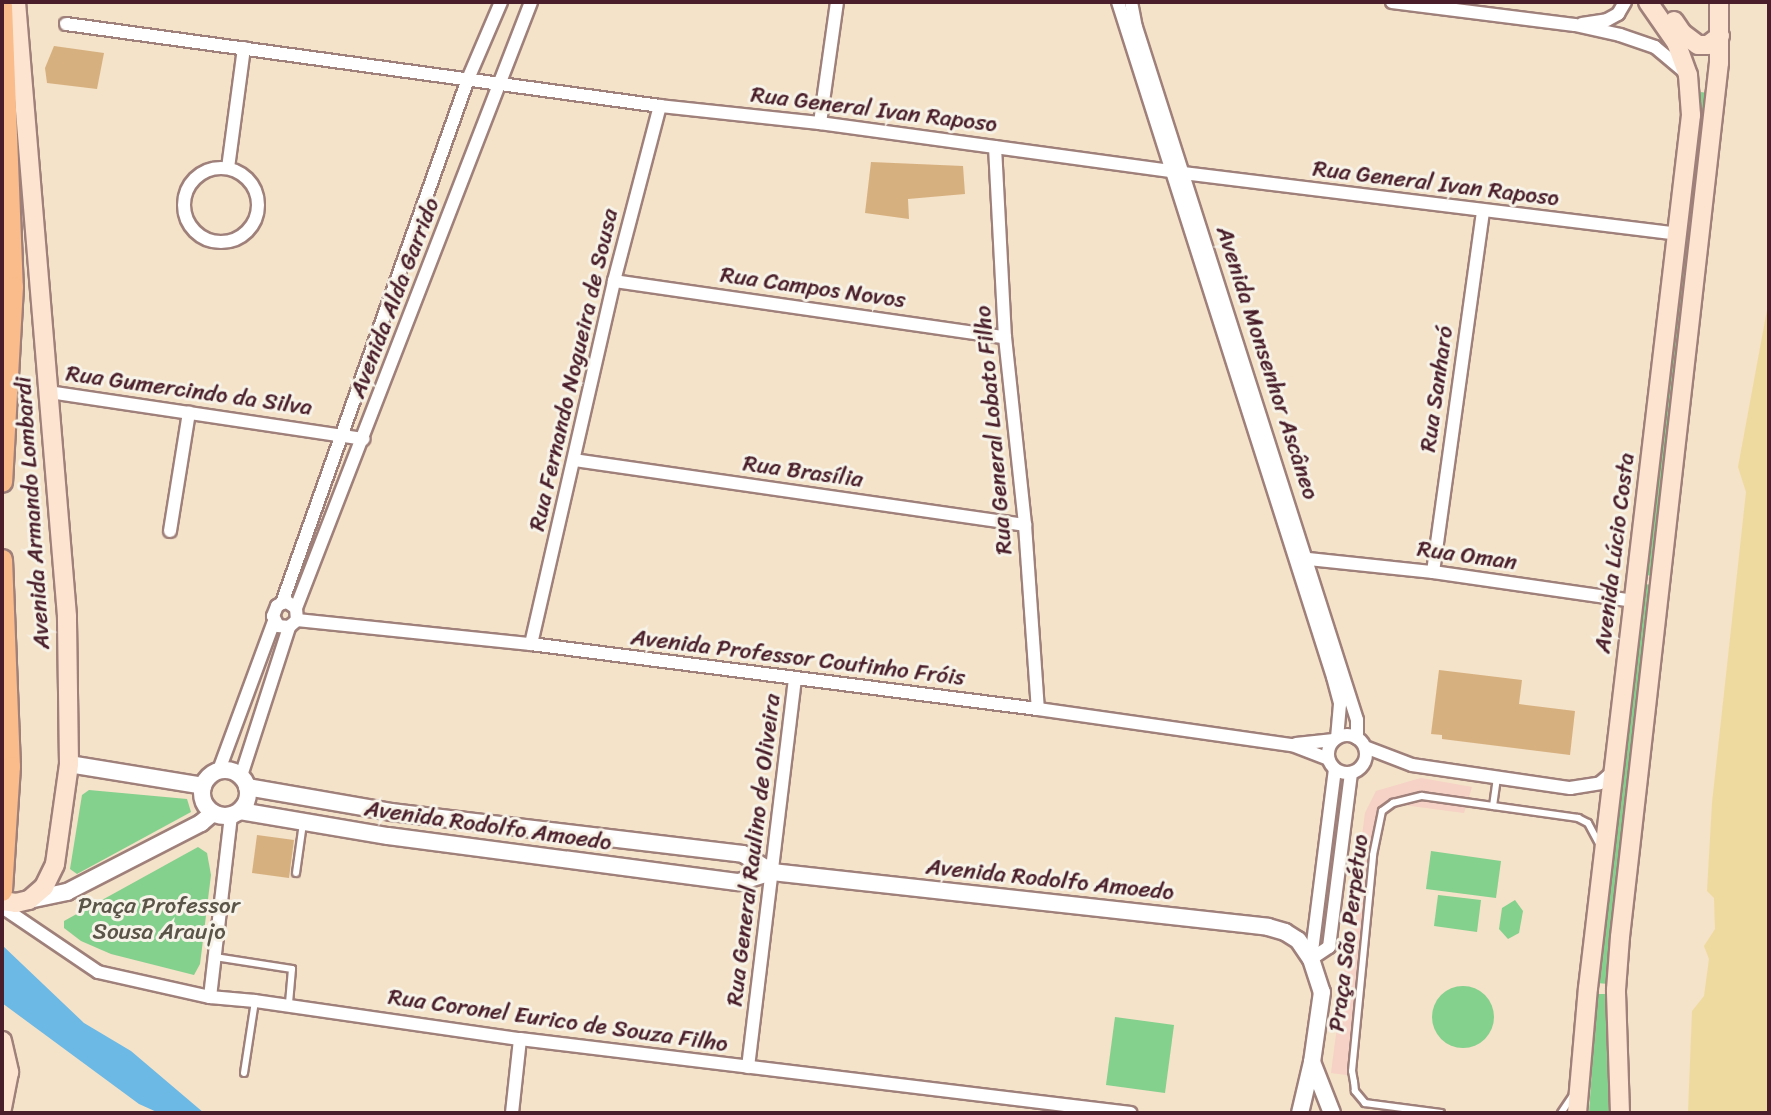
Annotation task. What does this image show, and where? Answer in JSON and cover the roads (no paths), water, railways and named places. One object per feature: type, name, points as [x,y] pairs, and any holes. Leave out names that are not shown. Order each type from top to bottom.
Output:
[{"type":"highway","points":[[2,5],[13,286],[2,482]]},
{"type":"highway","name":"Avenida Armando Lombardi","points":[[2,559],[10,766],[2,891]]},
{"type":"main road","name":"Avenida Armando Lombardi","points":[[16,2],[67,615],[69,764],[55,864],[44,887],[29,900]]},
{"type":"main road","points":[[1707,2],[1719,9]]},
{"type":"main road","points":[[1650,4],[1670,14],[1682,33],[1698,45],[1708,45],[1720,36]]},
{"type":"main road","name":"Avenida Lúcio Costa","points":[[1577,1113],[1604,857],[1691,115],[1688,75],[1677,44],[1650,4]]},
{"type":"main road","name":"Avenida Lúcio Costa","points":[[1620,1113],[1616,990],[1620,937],[1720,36],[1719,9]]},
{"type":"main road","points":[[2,901],[16,904],[29,900]]},
{"type":"main road","points":[[2,1041],[9,1072],[2,1108]]},
{"type":"street","name":"Avenida Alda Garrido","points":[[274,621],[274,610],[282,603],[468,79],[501,2]]},
{"type":"street","name":"Avenida Alda Garrido","points":[[244,781],[294,618],[531,2]]},
{"type":"street","points":[[820,123],[837,2]]},
{"type":"street","name":"Avenida Monsenhor Ascâneo","points":[[1118,2],[1177,172],[1301,559],[1357,720],[1361,742]]},
{"type":"street","name":"Avenida Monsenhor Ascâneo","points":[[1131,2],[1177,172]]},
{"type":"street","points":[[1392,2],[1575,25],[1644,41],[1664,53],[1688,75]]},
{"type":"street","points":[[1575,25],[1607,20],[1618,14],[1625,2]]},
{"type":"street","name":"Rua General Ivan Raposo","points":[[66,24],[660,106],[820,123],[1483,212],[1677,234]]},
{"type":"street","points":[[228,168],[244,48]]},
{"type":"street","name":"Rua Fernando Nogueira de Sousa","points":[[531,644],[614,281],[660,106]]},
{"type":"street","name":"Rua General Lobato Filho","points":[[995,147],[1006,337],[1025,525],[1038,709]]},
{"type":"street","points":[[228,168],[241,173],[251,183],[257,195],[254,222],[233,240],[220,242],[206,239],[195,232],[187,220],[185,193],[192,181],[202,172],[228,168]]},
{"type":"street","name":"Rua Sanharó","points":[[1433,572],[1483,212]]},
{"type":"street","name":"Rua Campos Novos","points":[[614,281],[1006,337]]},
{"type":"street","name":"Rua Gumercindo da Silva","points":[[49,392],[364,439]]},
{"type":"street","points":[[170,530],[190,413]]},
{"type":"street","name":"Rua Brasília","points":[[574,460],[1025,525]]},
{"type":"street","name":"Avenida Monsenhor Ascâneo","points":[[1301,559],[1337,692],[1336,738]]},
{"type":"street","name":"Rua Oman","points":[[1301,559],[1433,572],[1634,601]]},
{"type":"street","points":[[274,621],[278,626],[294,618],[287,602],[282,603]]},
{"type":"street","name":"Avenida Professor Coutinho Fróis","points":[[294,618],[531,644],[1038,709],[1292,745],[1336,738]]},
{"type":"street","points":[[213,813],[203,802],[202,786],[206,779],[219,770],[274,621]]},
{"type":"street","name":"Rua General Raulino de Oliveira","points":[[748,1067],[796,680]]},
{"type":"street","points":[[1300,1113],[1312,1062],[1322,992],[1311,959],[1332,764],[1328,748],[1336,738],[1348,734],[1412,765],[1570,788],[1600,783],[1614,771]]},
{"type":"street","points":[[1351,773],[1362,766],[1361,742]]},
{"type":"street","name":"Avenida Professor Coutinho Fróis","points":[[1292,745],[1332,764]]},
{"type":"street","points":[[69,764],[202,786]]},
{"type":"street","points":[[1332,764],[1351,773]]},
{"type":"street","points":[[210,998],[236,813],[245,804],[244,781],[234,771],[219,770]]},
{"type":"street","points":[[1311,959],[1329,947],[1351,773]]},
{"type":"street","name":"Avenida Rodolfo Amoedo","points":[[244,781],[391,812],[743,853],[772,872]]},
{"type":"street","points":[[388,836],[391,812]]},
{"type":"street","points":[[29,900],[67,892],[201,824],[213,813],[236,813]]},
{"type":"street","name":"Avenida Rodolfo Amoedo","points":[[236,813],[739,883],[772,872],[1268,927],[1298,940],[1311,959]]},
{"type":"street","name":"Rua Coronel Eurico de Souza Filho","points":[[2,907],[98,972],[210,998],[256,1001],[520,1039],[1102,1112],[1131,1113]]},
{"type":"street","points":[[512,1113],[520,1039]]},
{"type":"street","points":[[1312,1062],[1332,1113]]},
{"type":"lane","points":[[1493,806],[1497,778]]},
{"type":"lane","name":"Praça São Perpétuo","points":[[1441,1113],[1365,1103],[1356,1091],[1352,1071],[1373,855],[1382,811],[1393,803],[1422,796],[1578,818],[1588,823],[1594,832],[1604,857]]},
{"type":"lane","points":[[296,873],[303,822]]},
{"type":"lane","points":[[215,957],[292,969],[289,1006]]},
{"type":"lane","points":[[244,1073],[256,1001]]},
{"type":"lane","points":[[1561,1113],[1579,1087]]},
{"type":"water","points":[[2,945],[84,1023],[131,1051],[204,1113],[159,1113],[139,1104],[2,1003]]},
{"type":"park label","name":"Praça Professor Sousa Araujo","points":[[159,919]]}]
